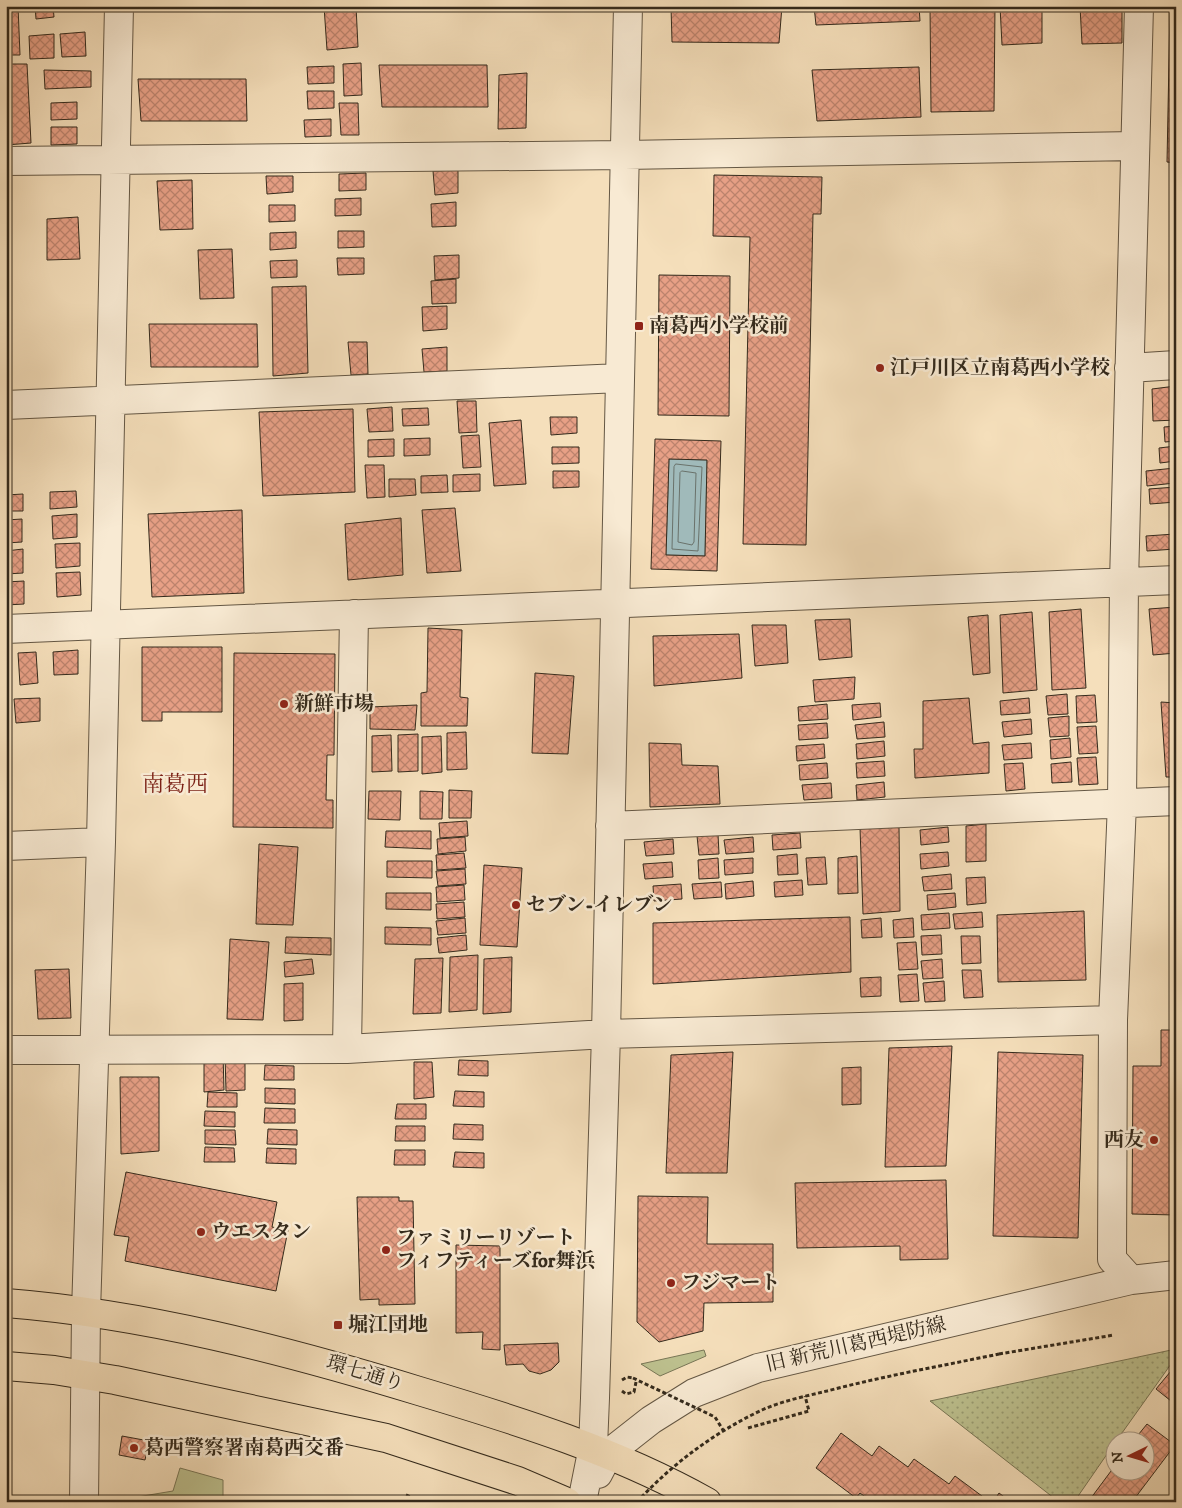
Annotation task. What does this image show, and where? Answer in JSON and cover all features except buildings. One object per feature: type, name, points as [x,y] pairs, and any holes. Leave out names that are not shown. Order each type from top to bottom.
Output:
[{"type":"main road","name":"環七通り","points":[[6,1303],[116,1316],[318,1360],[536,1426],[601,1450],[676,1484],[707,1502]]},
{"type":"main road","points":[[6,1366],[85,1375],[386,1438],[518,1482],[567,1502]]},
{"type":"street","points":[[84,1502],[86,1312],[96,1048],[119,6]]},
{"type":"street","points":[[601,1450],[606,1034],[628,6]]},
{"type":"street","points":[[1131,1280],[1112,1259],[1113,1020],[1122,803],[1124,582],[1139,6]]},
{"type":"street","points":[[6,161],[625,155],[1135,146]]},
{"type":"street","points":[[1129,368],[1176,365]]},
{"type":"street","points":[[6,405],[620,378]]},
{"type":"street","points":[[6,629],[615,605],[1176,580]]},
{"type":"street","points":[[347,1049],[354,614]]},
{"type":"street","points":[[610,826],[1176,801]]},
{"type":"street","points":[[6,846],[101,842]]},
{"type":"street","points":[[6,1050],[96,1048],[347,1049],[606,1034],[1113,1020]]},
{"type":"street","name":"旧 新荒川葛西堤防線","points":[[582,1502],[601,1450],[694,1393],[758,1368],[1131,1280],[1176,1274]]},
{"type":"path","points":[[637,1502],[654,1483],[680,1461],[723,1430],[763,1409],[805,1396],[998,1354],[1114,1335]]},
{"type":"path","points":[[636,1382],[634,1392],[626,1394],[622,1391],[620,1385],[622,1380],[633,1378],[715,1417],[723,1430]]},
{"type":"path","points":[[748,1428],[809,1410],[805,1396]]},
{"type":"path","points":[[406,1496],[423,1502]]},
{"type":"green space","points":[[1176,1349],[1176,1357],[1124,1430],[1104,1430],[1104,1458],[1074,1502],[1059,1502],[930,1401]]},
{"type":"green space","points":[[704,1350],[706,1356],[660,1376],[641,1364]]},
{"type":"green space","points":[[180,1468],[223,1480],[223,1502],[130,1502],[131,1498],[173,1491]]},
{"type":"water","points":[[669,459],[707,460],[705,556],[666,555]]},
{"type":"place","name":"南葛西小学校前","points":[[639,326]]},
{"type":"place","name":"江戸川区立南葛西小学校","points":[[880,368]]},
{"type":"place","name":"新鮮市場","points":[[284,704]]},
{"type":"place","name":"セブン-イレブン","points":[[516,905]]},
{"type":"place","name":"西友","points":[[1154,1140]]},
{"type":"place","name":"ウエスタン","points":[[201,1232]]},
{"type":"place","name":"ファミリーリゾート フィフティーズfor舞浜","points":[[386,1250]]},
{"type":"place","name":"フジマート","points":[[671,1283]]},
{"type":"place","name":"堀江団地","points":[[338,1325]]},
{"type":"place","name":"葛西警察署南葛西交番","points":[[134,1448]]},
{"type":"district","name":"南葛西","points":[[175,784]]}]
